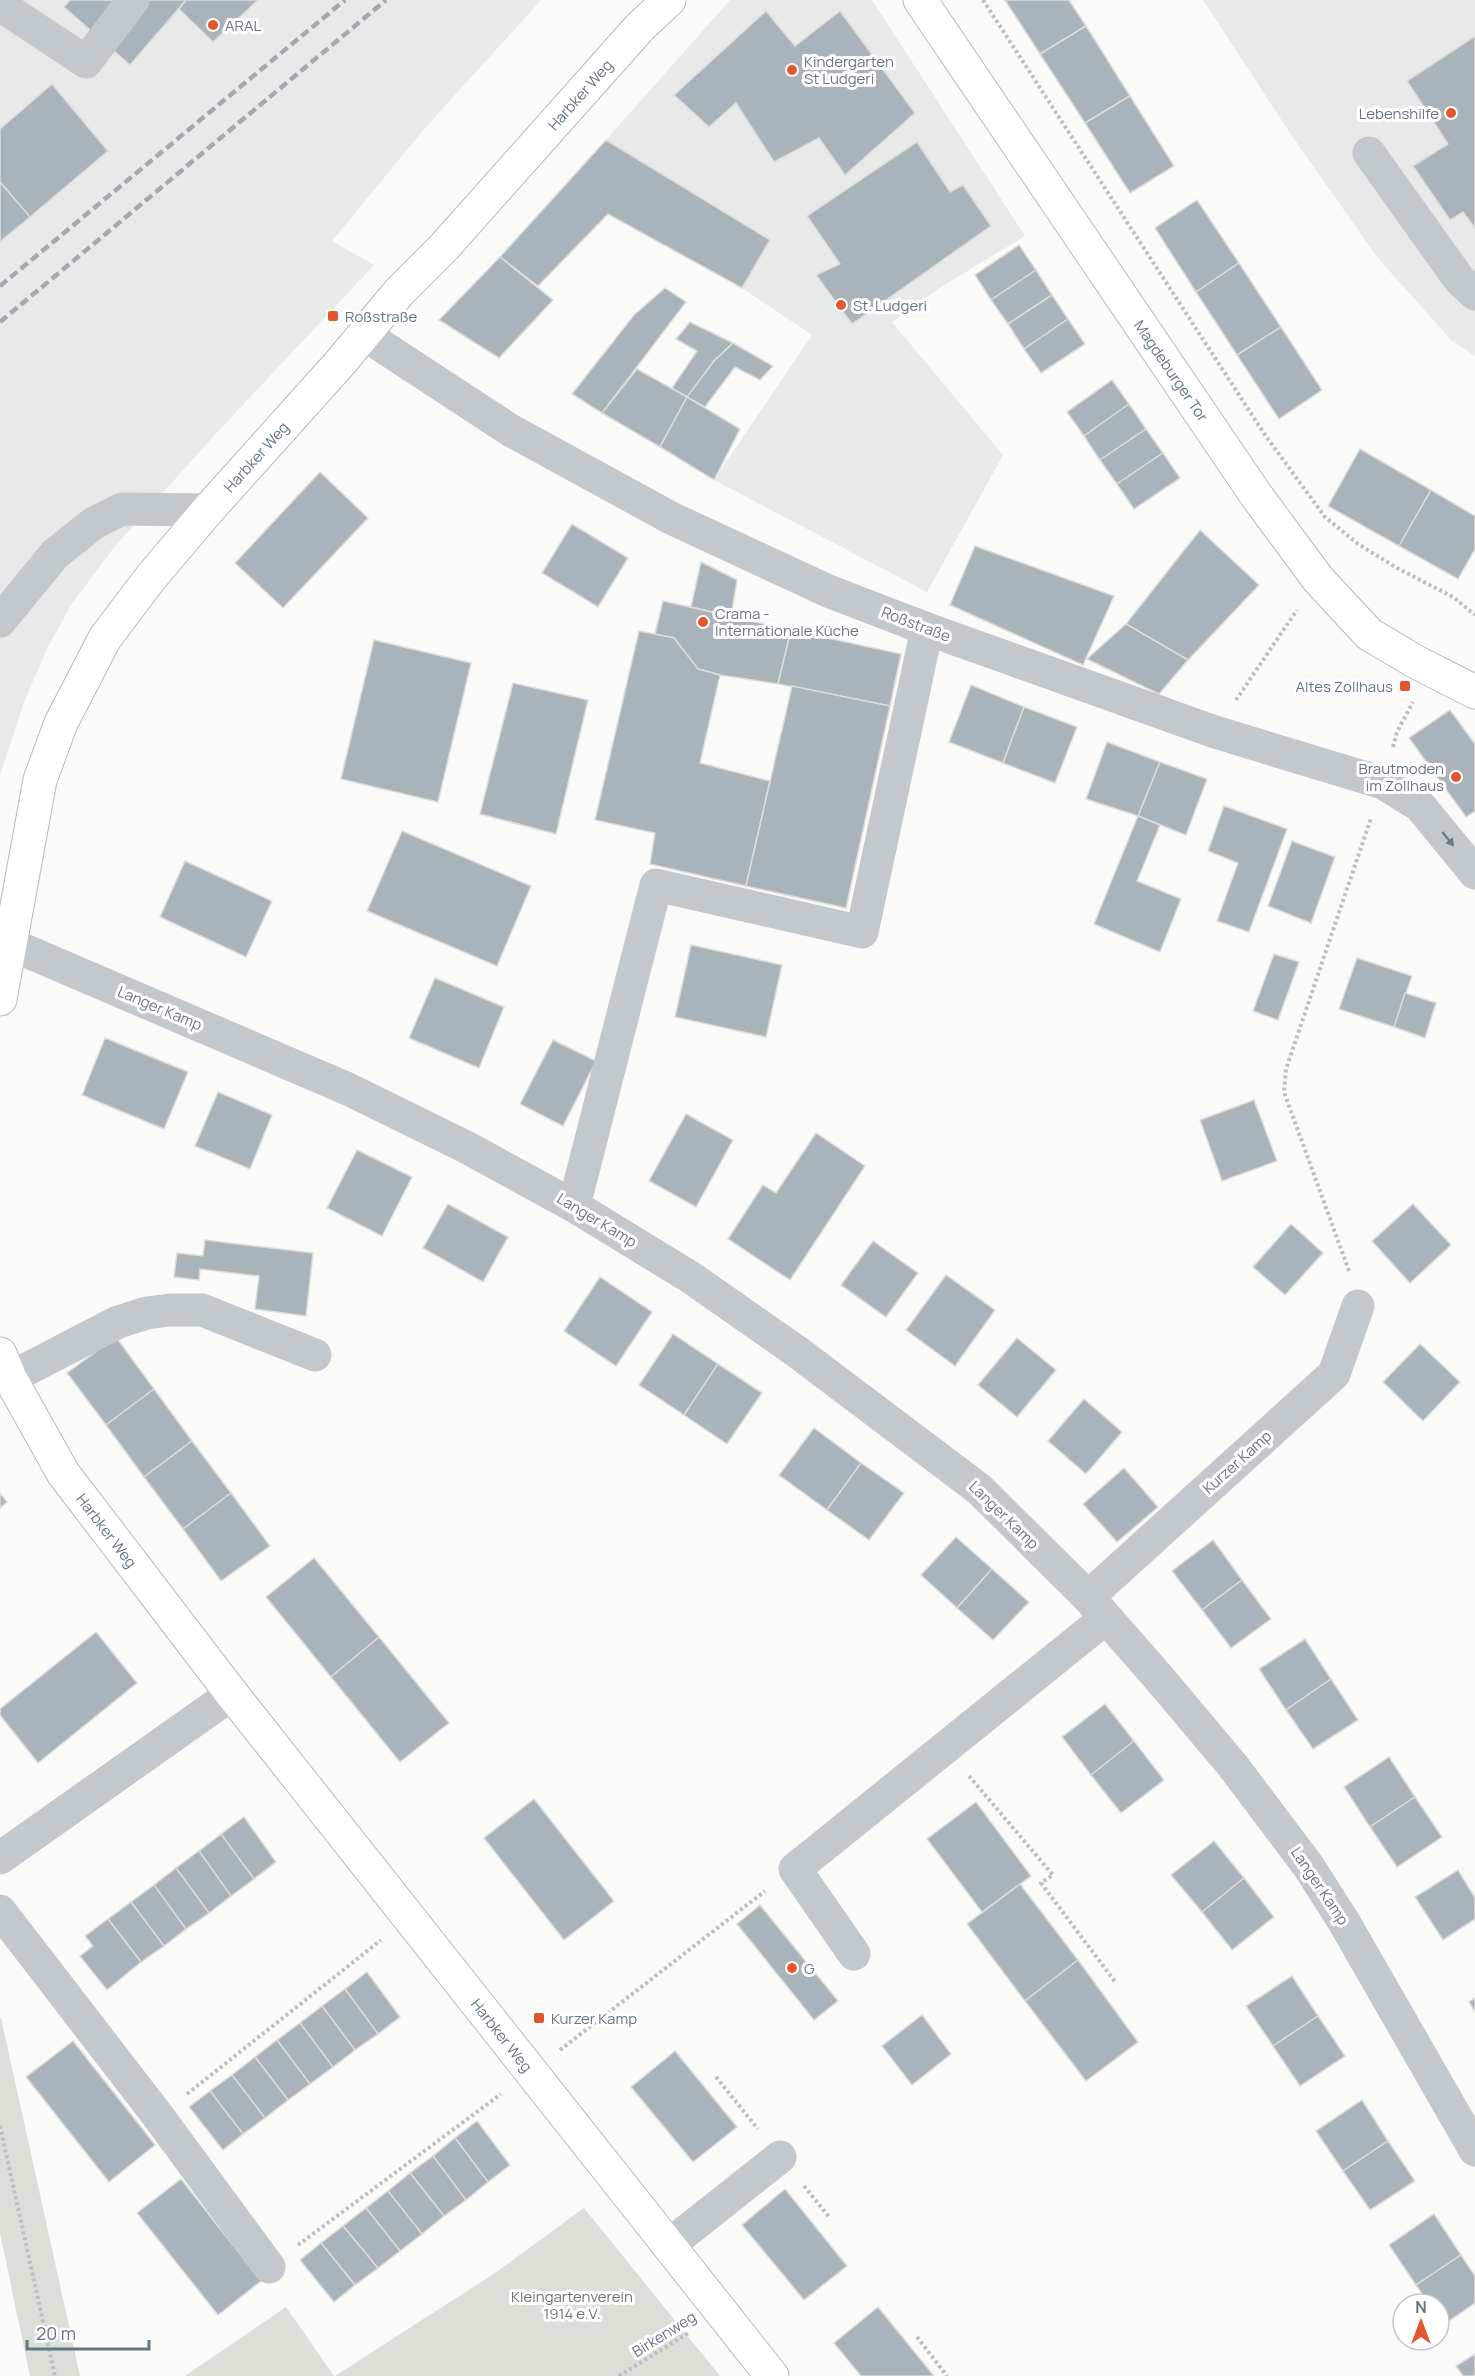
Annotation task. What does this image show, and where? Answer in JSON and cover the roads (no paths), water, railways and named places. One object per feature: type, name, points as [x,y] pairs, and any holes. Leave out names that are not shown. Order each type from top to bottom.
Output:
[{"type":"main road","name":"Harbker Weg","points":[[0,999],[40,780],[62,723],[105,638],[152,576],[208,510],[365,334],[400,291],[444,246],[640,27],[669,0]]},
{"type":"main road","name":"Magdeburger Tor","points":[[920,0],[1256,495],[1318,579],[1369,634],[1475,692]]},
{"type":"main road","name":"Harbker Weg","points":[[5,1366],[63,1473],[232,1694],[772,2376]]},
{"type":"street","points":[[0,5],[86,62],[133,0]]},
{"type":"street","points":[[1369,153],[1459,279],[1475,294]]},
{"type":"street","name":"Roßstraße","points":[[365,334],[510,430],[671,518],[828,591],[927,629],[1215,732],[1383,783],[1420,806],[1475,873]]},
{"type":"street","points":[[0,621],[55,554],[94,523],[122,509],[208,510]]},
{"type":"street","points":[[574,1206],[656,885],[862,932],[927,629]]},
{"type":"street","name":"Langer Kamp","points":[[10,944],[348,1089],[466,1147],[574,1206],[690,1277],[796,1351],[980,1489],[1097,1608],[1160,1678],[1233,1766],[1309,1867],[1344,1922],[1475,2150]]},
{"type":"street","name":"Kurzer Kamp","points":[[1097,1608],[1334,1374],[1358,1306]]},
{"type":"street","points":[[5,1366],[118,1322],[147,1313],[170,1310],[202,1310],[315,1355]]},
{"type":"street","points":[[854,1954],[795,1869],[944,1747],[1097,1608]]},
{"type":"street","points":[[0,1858],[232,1694]]},
{"type":"street","points":[[0,1911],[158,2116],[269,2267]]},
{"type":"street","points":[[669,2245],[780,2157]]},
{"type":"railway","points":[[0,286],[345,0]]},
{"type":"railway","points":[[0,322],[386,0]]},
{"type":"place","name":"ARAL","points":[[213,25]]},
{"type":"place","name":"Kindergarten St Ludgeri","points":[[792,70]]},
{"type":"place","name":"Lebenshilfe","points":[[1451,113]]},
{"type":"place","name":"St. Ludgeri","points":[[841,305]]},
{"type":"place","name":"Roßstraße","points":[[333,316]]},
{"type":"place","name":"Crama - Internationale Küche","points":[[703,622]]},
{"type":"place","name":"Altes Zollhaus","points":[[1405,686]]},
{"type":"place","name":"Brautmoden im Zollhaus","points":[[1456,777]]},
{"type":"place","name":"G","points":[[792,1968]]},
{"type":"place","name":"Kurzer Kamp","points":[[539,2018]]},
{"type":"park label","name":"Kleingartenverein 1914 e.V.","points":[[572,2304]]}]
